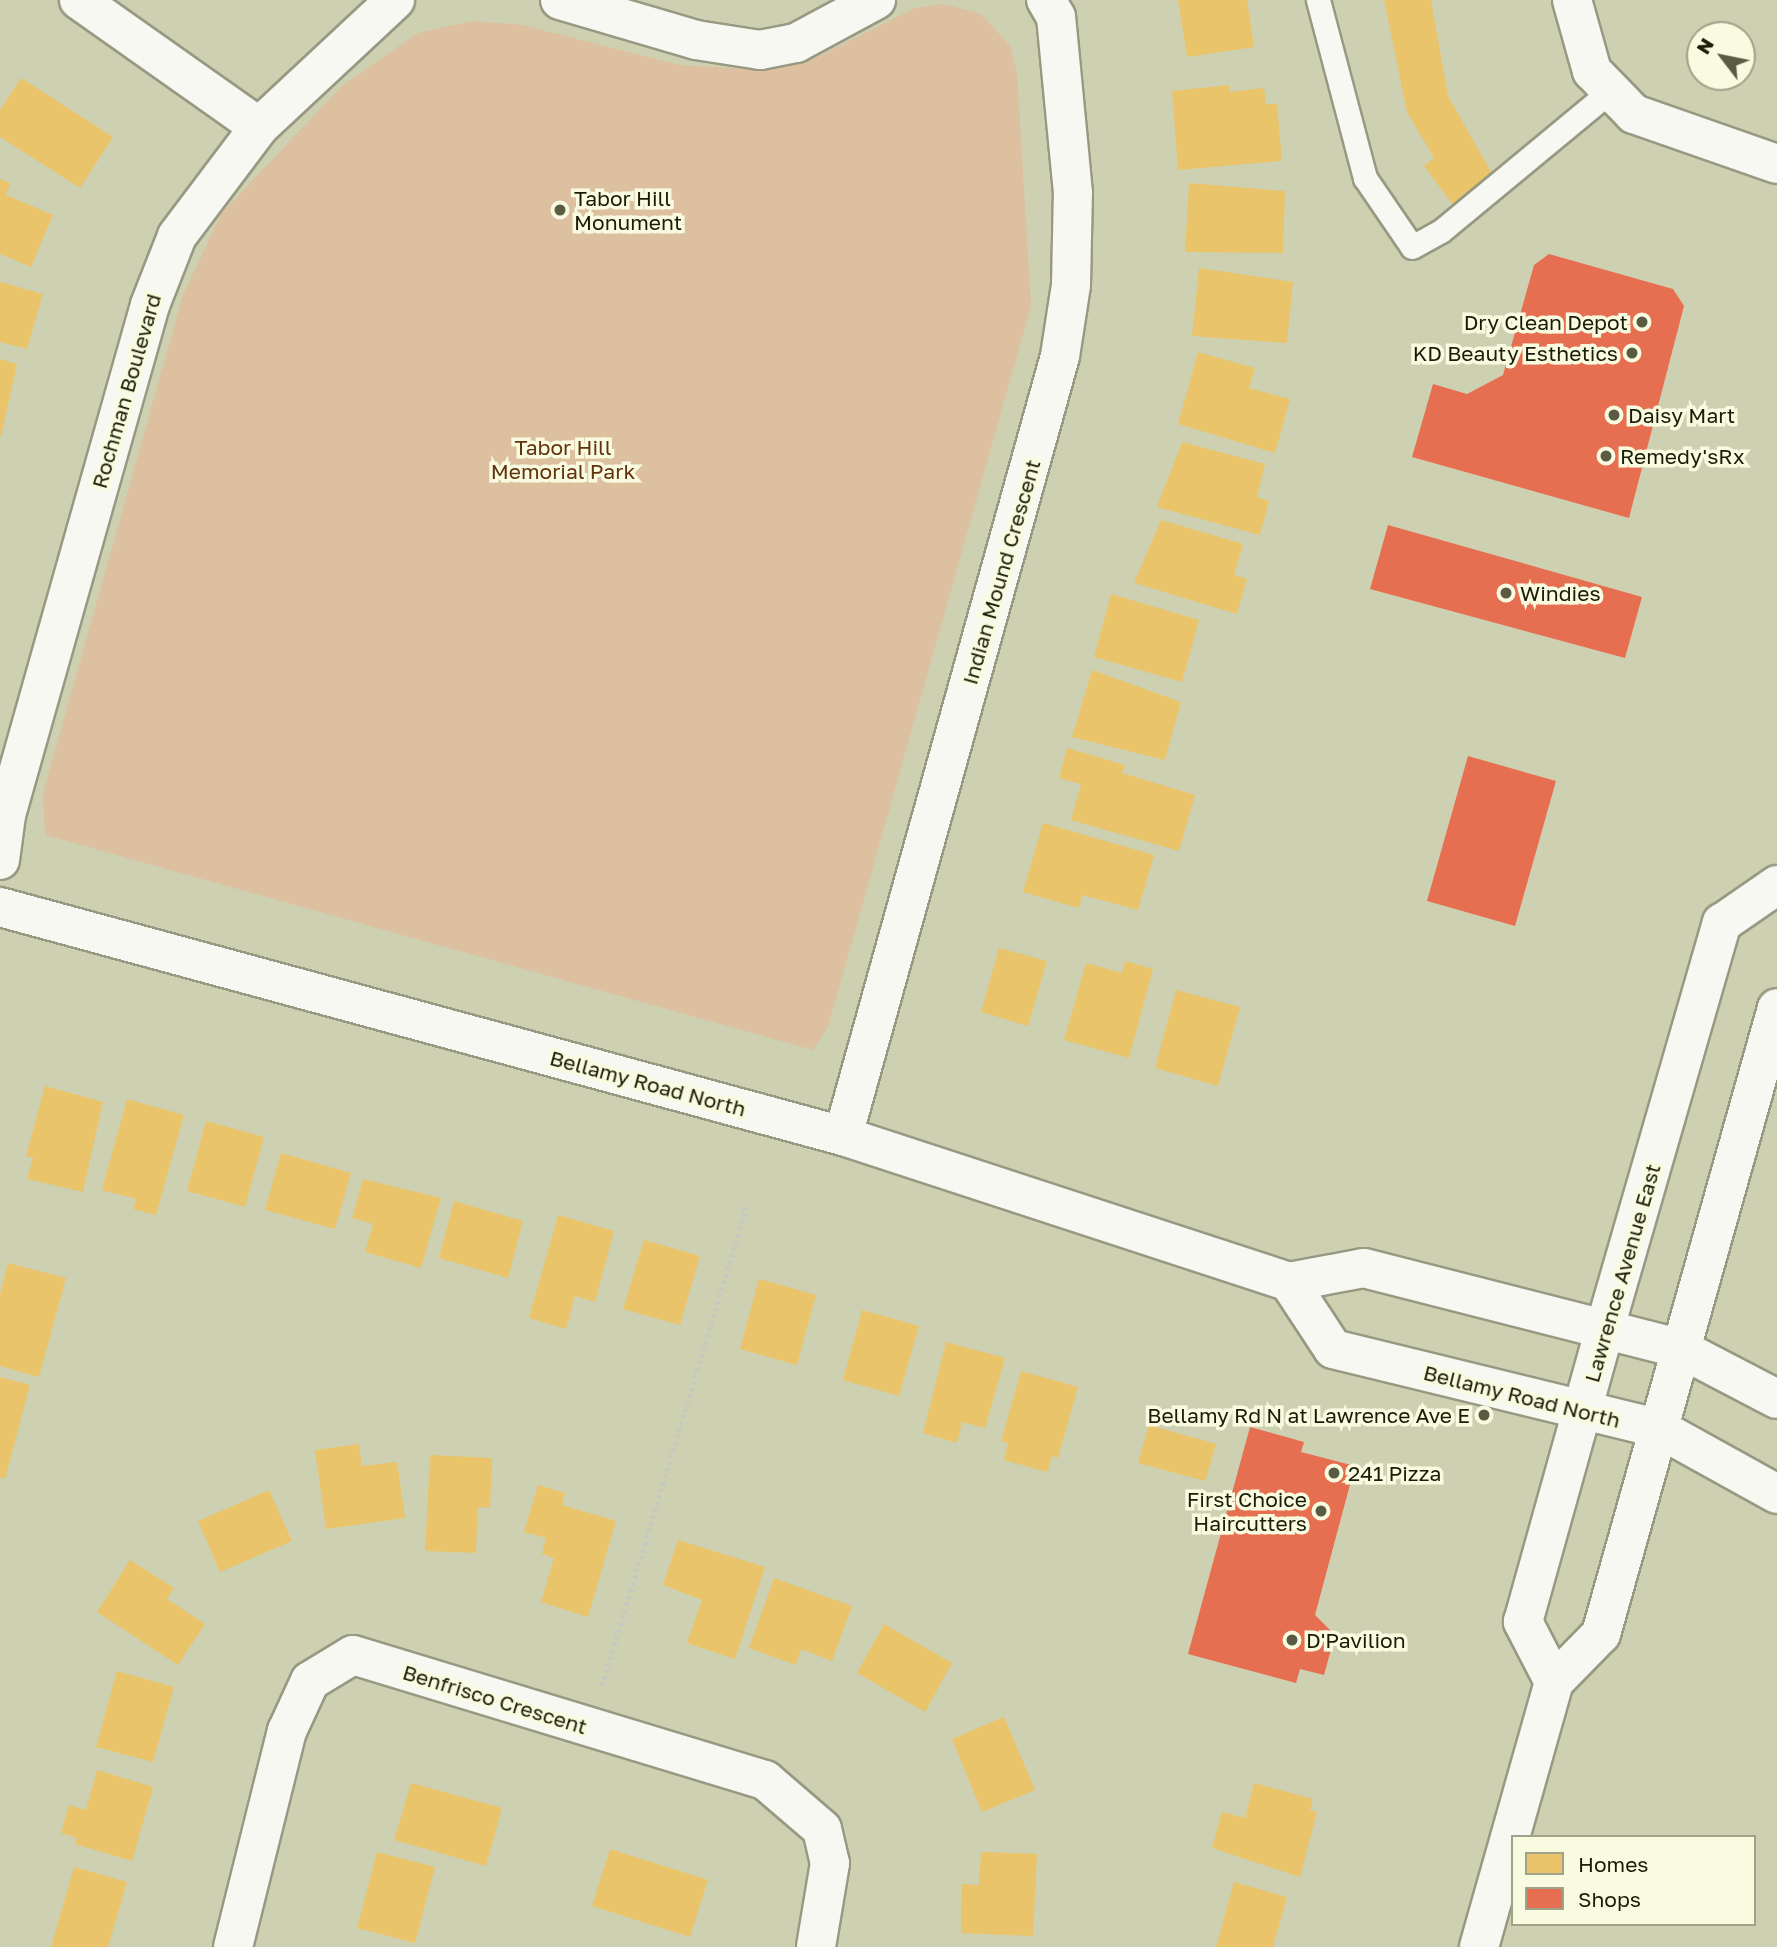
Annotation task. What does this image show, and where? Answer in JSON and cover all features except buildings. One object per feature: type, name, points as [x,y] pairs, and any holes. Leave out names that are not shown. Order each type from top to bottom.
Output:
[{"type":"street","points":[[79,0],[259,127]]},
{"type":"street","name":"Rochman Boulevard","points":[[0,860],[6,815],[163,267],[215,177],[259,127],[395,0]]},
{"type":"street","points":[[559,0],[696,40],[760,50],[796,43],[876,0]]},
{"type":"street","name":"Indian Mound Crescent","points":[[843,1136],[1060,356],[1071,285],[1073,193],[1056,17],[1046,0]]},
{"type":"street","points":[[1572,0],[1592,71],[1634,114],[1777,164]]},
{"type":"street","name":"Lawrence Avenue East","points":[[1554,1682],[1523,1622],[1604,1331],[1722,923],[1777,885]]},
{"type":"street","name":"Bellamy Road North","points":[[0,907],[843,1136],[1289,1282],[1364,1268],[1679,1348],[1777,1399]]},
{"type":"street","points":[[1479,1947],[1554,1682],[1601,1634],[1679,1348],[1777,1008]]},
{"type":"street","name":"Bellamy Road North","points":[[1289,1282],[1333,1349],[1658,1428],[1777,1494]]},
{"type":"street","name":"Benfrisco Crescent","points":[[233,1947],[287,1731],[304,1692],[323,1672],[353,1655],[589,1729],[765,1780],[822,1829],[830,1864],[816,1947]]},
{"type":"lane","points":[[1318,0],[1365,178],[1412,247],[1441,231],[1610,91]]},
{"type":"path","points":[[589,1729],[747,1204]]},
{"type":"green space","name":"Tabor Hill Memorial Park","points":[[944,4],[981,14],[1010,46],[1017,72],[1031,306],[828,1027],[813,1050],[45,835],[43,793],[183,295],[221,214],[343,85],[418,33],[473,21],[522,25],[680,65],[748,69],[813,59],[915,8]]},
{"type":"place","name":"Tabor Hill Monument","points":[[560,210]]},
{"type":"place","name":"Dry Clean Depot","points":[[1642,322]]},
{"type":"place","name":"KD Beauty Esthetics","points":[[1632,353]]},
{"type":"place","name":"Daisy Mart","points":[[1614,415]]},
{"type":"place","name":"Remedy'sRx","points":[[1606,456]]},
{"type":"place","name":"Windies","points":[[1506,593]]},
{"type":"place","name":"Bellamy Rd N at Lawrence Ave E","points":[[1484,1415]]},
{"type":"place","name":"241 Pizza","points":[[1334,1473]]},
{"type":"place","name":"First Choice Haircutters","points":[[1321,1511]]},
{"type":"place","name":"D'Pavilion","points":[[1292,1640]]}]
